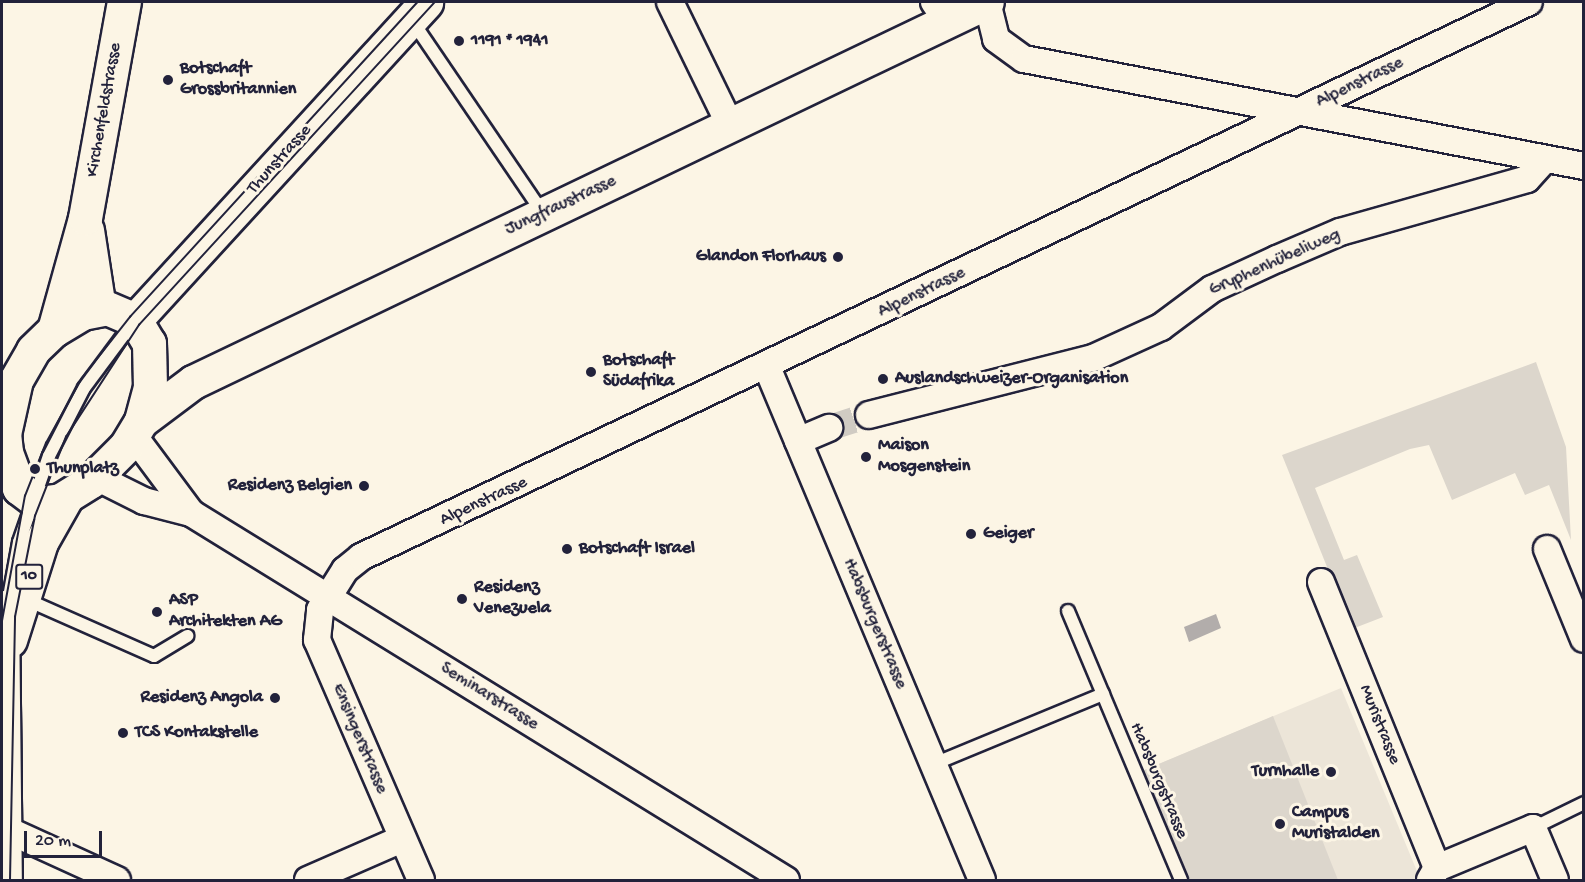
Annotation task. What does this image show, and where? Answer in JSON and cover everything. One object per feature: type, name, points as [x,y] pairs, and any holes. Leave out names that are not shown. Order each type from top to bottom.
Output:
[{"type":"main road","name":"Kirchenfeldstrasse","points":[[54,330],[85,218],[124,2]]},
{"type":"main road","name":"Jungfraustrasse","points":[[137,428],[193,382],[730,125],[940,11],[987,2]]},
{"type":"main road","name":"Thunstrasse","points":[[135,320],[418,10]]},
{"type":"main road","name":"Kirchenfeldstrasse","points":[[85,218],[99,308]]},
{"type":"main road","points":[[99,308],[135,320],[151,351],[150,387],[137,428],[96,477],[66,498],[46,504],[32,501],[15,480],[3,441],[12,371],[54,330],[99,308]]},
{"type":"main road","name":"10","points":[[5,880],[3,830],[5,662],[11,603],[46,532],[66,498]]},
{"type":"street","points":[[670,2],[730,125]]},
{"type":"street","points":[[987,2],[996,39],[1024,59],[1584,166]]},
{"type":"street","name":"Alpenstrasse","points":[[326,596],[361,557],[767,367],[1529,2]]},
{"type":"street","name":"Gryphenhübeliweg","points":[[869,416],[1093,358],[1161,327],[1212,289],[1277,259],[1340,232],[1527,179],[1545,159]]},
{"type":"street","name":"Habsburgerstrasse","points":[[767,367],[982,880]]},
{"type":"street","name":"Seminarstrasse","points":[[137,428],[191,513]]},
{"type":"street","points":[[798,441],[829,428]]},
{"type":"street","name":"Seminarstrasse","points":[[96,477],[144,501],[191,513],[786,880]]},
{"type":"street","points":[[1547,549],[1584,639]]},
{"type":"street","name":"Muristrasse","points":[[1320,582],[1433,874],[1533,828]]},
{"type":"street","name":"Ensingerstrasse","points":[[326,596],[317,621],[319,645],[420,880]]},
{"type":"street","points":[[1533,828],[1555,880]]},
{"type":"street","points":[[3,830],[117,880]]},
{"type":"street","points":[[308,880],[402,839]]},
{"type":"lane","points":[[418,10],[544,214]]},
{"type":"lane","points":[[5,662],[14,561],[32,501],[74,406],[135,320]]},
{"type":"lane","points":[[11,603],[154,656],[187,636]]},
{"type":"lane","name":"Habsburgstrasse","points":[[1068,611],[1181,880]]},
{"type":"lane","points":[[934,764],[1103,694]]},
{"type":"lane","points":[[1533,828],[1584,803]]},
{"type":"shaded area","points":[[1536,362],[1566,447],[1571,540],[1549,485],[1525,495],[1515,473],[1452,500],[1429,445],[1410,449],[1315,488],[1344,560],[1357,555],[1383,617],[1352,629],[1282,455]]},
{"type":"shaded area","points":[[1216,614],[1221,628],[1189,642],[1184,627]]},
{"type":"shaded area","name":"Campus Muristalden","points":[[1341,688],[1419,876],[1434,880],[1187,880],[1142,771]]},
{"type":"shaded area","points":[[1273,716],[1338,880],[1188,880],[1142,771]]},
{"type":"tunnel","points":[[829,428],[869,415]]},
{"type":"tram line","points":[[2,621],[25,496],[46,443],[82,378],[130,317],[418,2]]},
{"type":"tram line","points":[[10,880],[15,617],[35,516],[66,437],[139,325],[435,2]]},
{"type":"place","name":"1191 * 1941","points":[[459,41]]},
{"type":"place","name":"Botschaft Grossbritannien","points":[[168,80]]},
{"type":"place","name":"Glandon Florhaus","points":[[838,257]]},
{"type":"place","name":"Botschaft Südafrika","points":[[591,372]]},
{"type":"place","name":"Auslandschweizer-Organisation","points":[[883,379]]},
{"type":"place","name":"Maison Mosgenstein","points":[[866,457]]},
{"type":"place","name":"Thunplatz","points":[[35,469]]},
{"type":"place","name":"Residenz Belgien","points":[[364,486]]},
{"type":"place","name":"Geiger","points":[[971,534]]},
{"type":"place","name":"Botschaft Israel","points":[[567,549]]},
{"type":"place","name":"Residenz Venezuela","points":[[462,599]]},
{"type":"place","name":"ASP Architekten AG","points":[[157,612]]},
{"type":"place","name":"Residenz Angola","points":[[275,698]]},
{"type":"place","name":"TCS Kontakstelle","points":[[123,733]]},
{"type":"place","name":"Turnhalle","points":[[1331,772]]},
{"type":"place","name":"Campus Muristalden","points":[[1280,824]]}]
